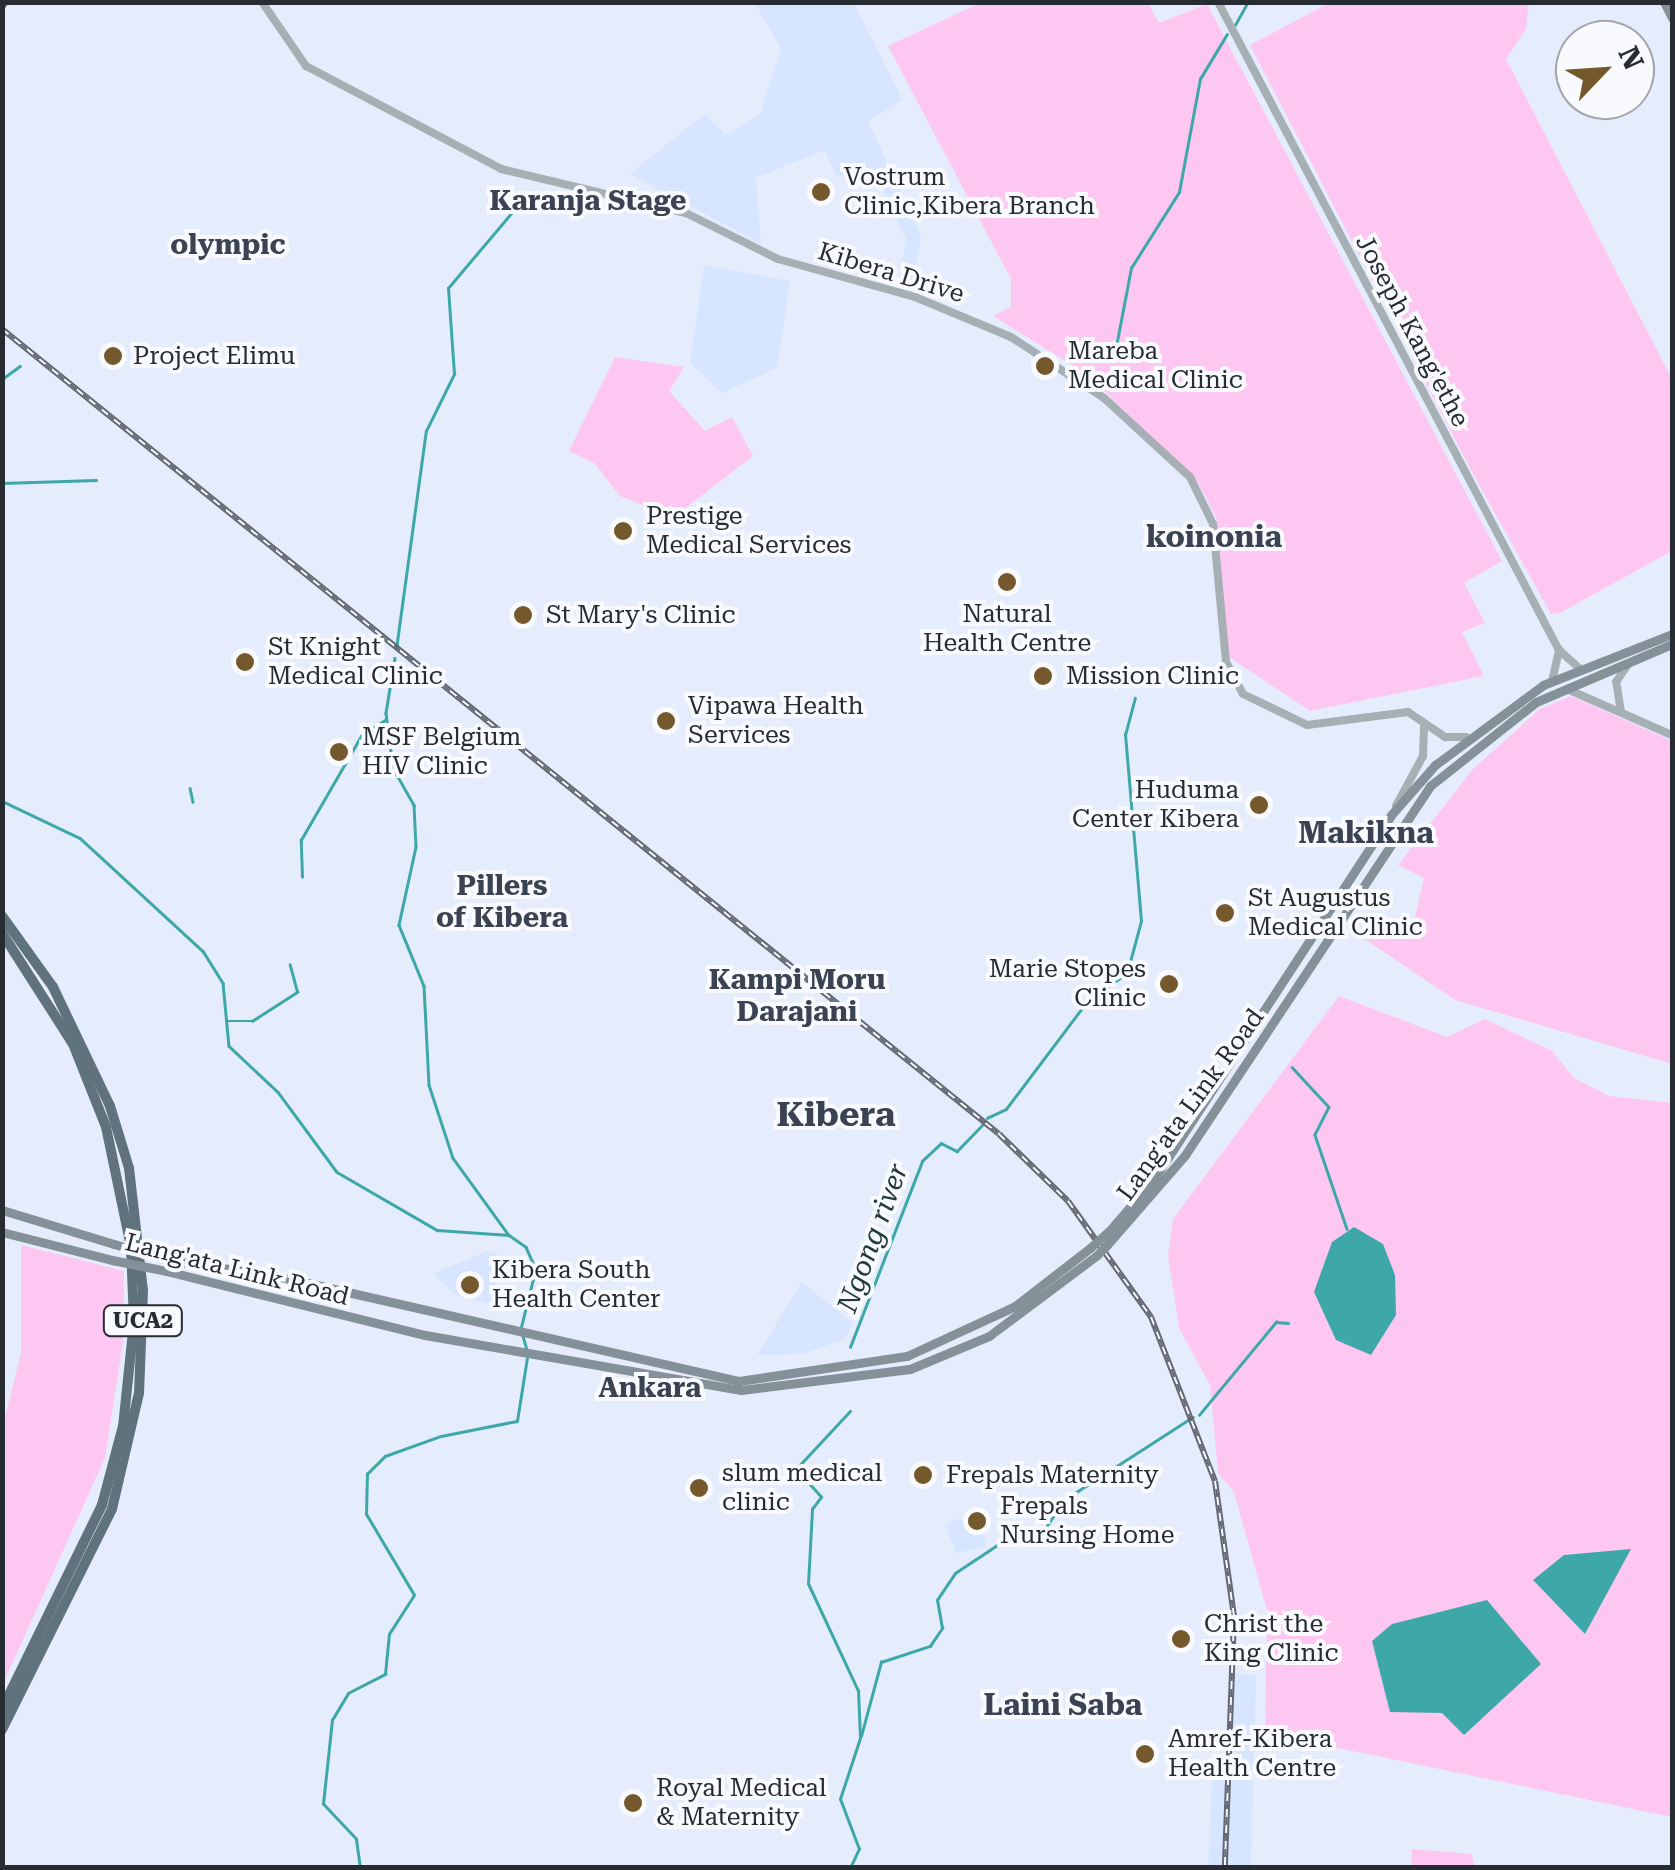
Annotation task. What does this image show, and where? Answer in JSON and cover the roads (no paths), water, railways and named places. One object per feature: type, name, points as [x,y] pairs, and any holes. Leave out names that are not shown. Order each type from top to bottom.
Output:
[{"type":"highway","name":"UCA2","points":[[2,916],[53,987],[110,1106],[129,1168],[144,1290],[139,1393],[112,1510],[2,1730]]},
{"type":"highway","name":"UCA2","points":[[2,933],[73,1044],[106,1128],[131,1247],[134,1322],[102,1505],[2,1708]]},
{"type":"main road","points":[[1664,2],[1672,18]]},
{"type":"main road","name":"Lang'ata Link Road","points":[[2,1232],[112,1260],[333,1292],[726,1380],[890,1362],[907,1356],[961,1335],[1106,1246],[1391,816],[1466,737],[1581,670],[1672,634]]},
{"type":"main road","name":"Lang'ata Link Road","points":[[2,1210],[99,1243],[114,1244],[166,1266],[352,1320],[741,1390],[910,1369],[989,1336],[1113,1233],[1272,1031],[1430,786],[1508,719],[1558,683],[1672,644]]},
{"type":"main road","points":[[1256,1020],[1272,1031]]},
{"type":"main road","points":[[1232,1058],[1242,1057],[1244,1070]]},
{"type":"main road","points":[[333,1292],[404,1319],[352,1320]]},
{"type":"street","name":"Kibera Drive","points":[[262,2],[306,66],[501,169],[686,213],[778,259],[915,297],[1011,337],[1104,398],[1190,477],[1213,524],[1226,662],[1243,694],[1306,725],[1408,712],[1424,724]]},
{"type":"street","name":"Joseph Kang'ethe","points":[[1218,2],[1559,650],[1581,670]]},
{"type":"street","points":[[1621,712],[1616,682],[1635,648]]},
{"type":"street","points":[[1559,650],[1558,683],[1672,736]]},
{"type":"street","points":[[1391,816],[1423,756],[1424,724],[1466,737]]},
{"type":"waterway","points":[[1235,25],[1248,2]]},
{"type":"waterway","points":[[1114,357],[1131,268],[1179,192],[1200,79],[1227,34]]},
{"type":"waterway","points":[[396,649],[426,431],[454,374],[448,288],[524,198]]},
{"type":"waterway","points":[[2,379],[20,366]]},
{"type":"waterway","points":[[2,483],[96,480]]},
{"type":"waterway","points":[[395,658],[386,713],[393,768],[414,805],[416,847],[399,925],[424,986],[429,1085],[453,1158],[508,1234]]},
{"type":"waterway","name":"Ngong river","points":[[987,1118],[1006,1109],[1088,1000],[1127,973],[1141,921],[1125,735],[1135,698]]},
{"type":"waterway","points":[[302,877],[301,840],[361,736],[386,719]]},
{"type":"waterway","points":[[190,788],[193,802]]},
{"type":"waterway","points":[[2,801],[80,838],[203,951],[223,983],[229,1046],[278,1092],[337,1172],[437,1230],[509,1235],[526,1247],[536,1269],[521,1329],[527,1350]]},
{"type":"waterway","points":[[226,1021],[252,1021],[297,992],[290,965]]},
{"type":"waterway","points":[[1292,1067],[1329,1107],[1315,1135],[1347,1229]]},
{"type":"waterway","name":"Ngong river","points":[[850,1347],[922,1161],[941,1143],[957,1151],[982,1125]]},
{"type":"waterway","points":[[1199,1415],[1276,1322],[1288,1323]]},
{"type":"waterway","points":[[360,1868],[356,1839],[323,1804],[332,1720],[348,1693],[385,1674],[389,1634],[414,1595],[366,1514],[367,1474],[385,1456],[441,1436],[517,1421],[527,1358]]},
{"type":"waterway","name":"Ngong river","points":[[850,1411],[796,1469],[821,1497],[812,1509],[808,1584],[858,1691],[860,1738],[840,1799],[859,1849],[850,1868]]},
{"type":"waterway","points":[[861,1736],[881,1662],[930,1646],[942,1628],[937,1600],[955,1573],[1002,1542],[1044,1530],[1064,1500],[1193,1417]]},
{"type":"railway","points":[[2,7],[6,2]]},
{"type":"railway","points":[[2,329],[999,1134],[1068,1201],[1151,1317],[1215,1481],[1234,1617],[1225,1868]]},
{"type":"place","name":"Vostrum Clinic,Kibera Branch","points":[[821,192]]},
{"type":"place","name":"Project Elimu","points":[[113,356]]},
{"type":"place","name":"Mareba Medical Clinic","points":[[1045,366]]},
{"type":"place","name":"Prestige Medical Services","points":[[623,531]]},
{"type":"place","name":"Natural Health Centre","points":[[1007,582]]},
{"type":"place","name":"St Mary's Clinic","points":[[523,615]]},
{"type":"place","name":"St Knight Medical Clinic","points":[[245,662]]},
{"type":"place","name":"Mission Clinic","points":[[1043,676]]},
{"type":"place","name":"Vipawa Health Services","points":[[666,721]]},
{"type":"place","name":"MSF Belgium HIV Clinic","points":[[339,752]]},
{"type":"place","name":"Huduma Center Kibera","points":[[1259,805]]},
{"type":"place","name":"St Augustus Medical Clinic","points":[[1225,913]]},
{"type":"place","name":"Marie Stopes Clinic","points":[[1169,984]]},
{"type":"place","name":"Kibera South Health Center","points":[[470,1285]]},
{"type":"place","name":"Frepals Maternity","points":[[923,1475]]},
{"type":"place","name":"slum medical clinic","points":[[699,1488]]},
{"type":"place","name":"Frepals Nursing Home","points":[[977,1521]]},
{"type":"place","name":"Christ the King Clinic","points":[[1181,1639]]},
{"type":"place","name":"Amref-Kibera Health Centre","points":[[1145,1754]]},
{"type":"place","name":"Royal Medical & Maternity","points":[[633,1803]]},
{"type":"district","name":"Karanja Stage","points":[[588,201]]},
{"type":"district","name":"olympic","points":[[228,245]]},
{"type":"district","name":"koinonia","points":[[1214,537]]},
{"type":"district","name":"Makikna","points":[[1366,833]]},
{"type":"district","name":"Pillers of Kibera","points":[[502,902]]},
{"type":"district","name":"Kampi Moru Darajani","points":[[797,996]]},
{"type":"district","name":"Kibera","points":[[836,1115]]},
{"type":"district","name":"Ankara","points":[[650,1388]]},
{"type":"district","name":"Laini Saba","points":[[1063,1705]]}]
